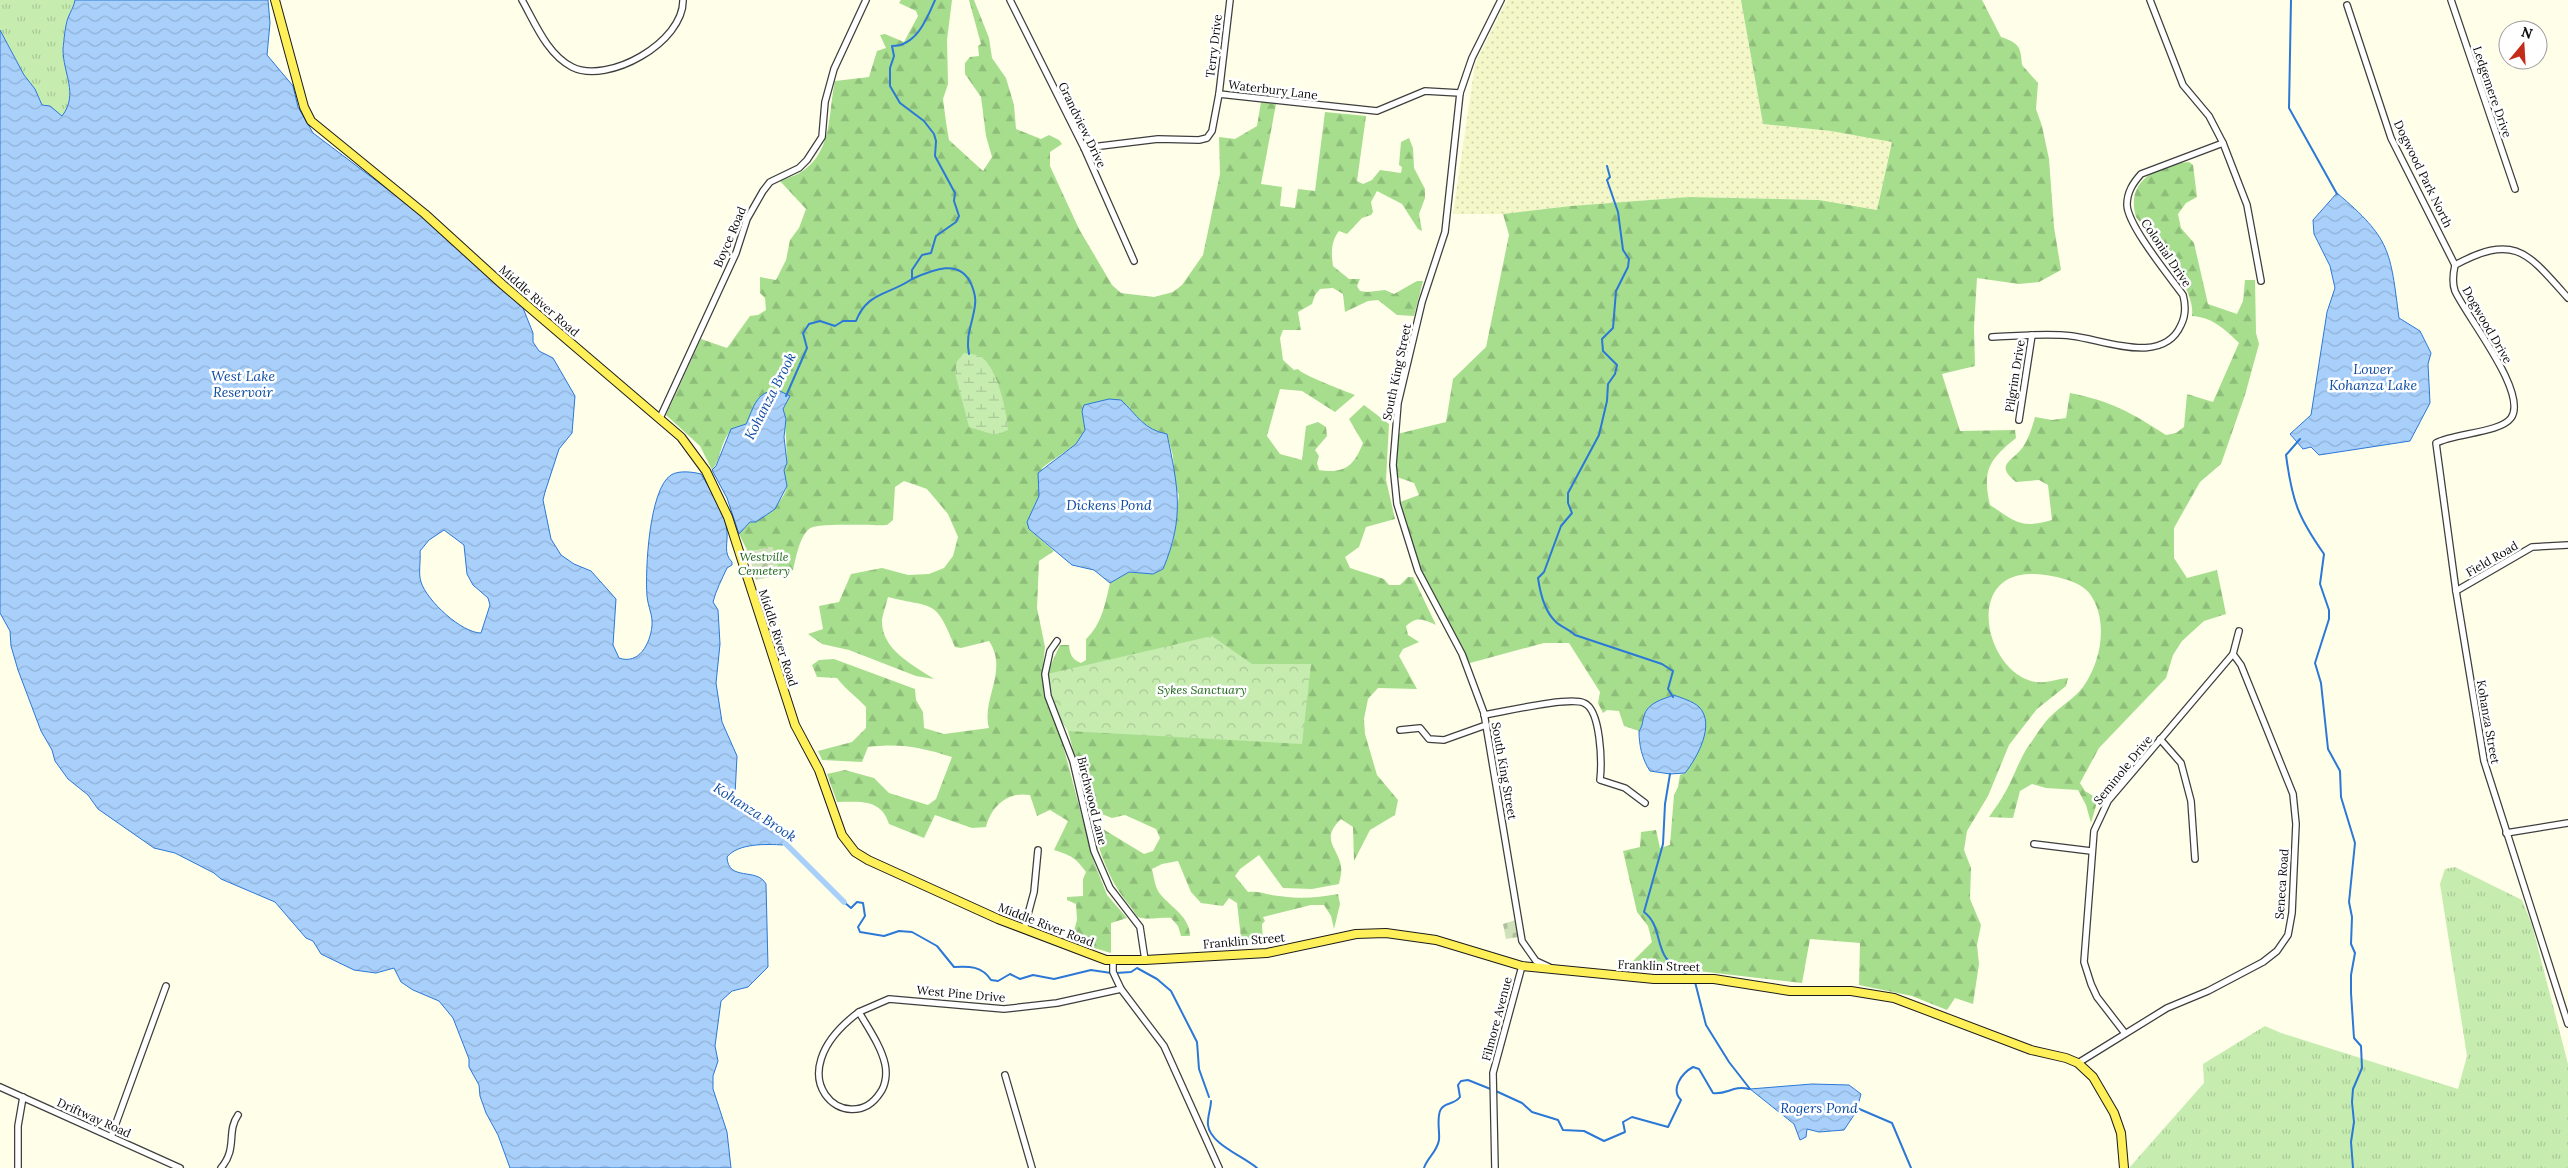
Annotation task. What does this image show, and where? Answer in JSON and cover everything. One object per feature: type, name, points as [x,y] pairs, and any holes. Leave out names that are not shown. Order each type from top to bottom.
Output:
[{"type":"main road","name":"Middle River Road","points":[[275,0],[302,100],[311,121],[425,214],[503,285],[660,418],[698,457],[720,498],[792,717],[819,770],[836,821],[847,844],[855,852],[881,868],[1024,930],[1113,964]]},
{"type":"main road","name":"Franklin Street","points":[[1113,964],[1145,960],[1267,953],[1356,934],[1386,933],[1436,940],[1522,966],[1654,979],[1714,979],[1804,992],[1851,991],[1884,995],[1914,1004],[2031,1050],[2066,1058],[2078,1063],[2098,1084],[2114,1113],[2121,1133],[2124,1168]]},
{"type":"street","points":[[522,0],[546,43],[556,54],[572,67],[595,73],[611,70],[648,51],[673,28],[683,0]]},
{"type":"street","name":"Boyce Road","points":[[660,418],[736,253],[747,219],[763,191],[770,182],[799,168],[808,160],[822,137],[826,102],[834,69],[866,0]]},
{"type":"street","name":"Grandview Drive","points":[[1010,0],[1084,148],[1134,261]]},
{"type":"street","name":"Terry Drive","points":[[1219,94],[1230,0]]},
{"type":"street","name":"South King Street","points":[[1501,0],[1472,58],[1460,93],[1446,232],[1422,302],[1398,403],[1394,438],[1394,487],[1418,571],[1462,654],[1484,715],[1522,941],[1536,961],[1549,968]]},
{"type":"street","points":[[2150,0],[2183,85],[2209,116],[2223,142],[2248,205],[2261,281]]},
{"type":"street","name":"Ledgemere Drive","points":[[2451,0],[2515,189]]},
{"type":"street","name":"Dogwood Park North","points":[[2347,5],[2392,138],[2455,265]]},
{"type":"street","name":"Waterbury Lane","points":[[1084,148],[1158,139],[1199,140],[1207,138],[1212,131],[1219,94],[1377,111],[1425,91],[1460,93]]},
{"type":"street","name":"Colonial Drive","points":[[1992,337],[2032,335],[2073,336],[2149,348],[2171,340],[2184,319],[2185,304],[2182,296],[2136,229],[2127,207],[2128,195],[2134,182],[2141,174],[2154,167],[2223,142]]},
{"type":"street","points":[[2455,265],[2478,253],[2508,248],[2524,254],[2533,261],[2568,298]]},
{"type":"street","name":"Dogwood Drive","points":[[2436,443],[2448,436],[2498,427],[2511,418],[2515,405],[2511,388],[2494,354],[2455,290],[2452,275],[2455,265]]},
{"type":"street","name":"Pilgrim Drive","points":[[2019,420],[2032,335]]},
{"type":"street","name":"Kohanza Street","points":[[2436,443],[2456,591],[2484,761],[2568,1024]]},
{"type":"street","name":"Field Road","points":[[2456,591],[2532,547],[2568,546]]},
{"type":"street","points":[[2233,654],[2239,631]]},
{"type":"street","name":"Birchwood Lane","points":[[1057,641],[1050,651],[1045,674],[1048,696],[1073,761],[1094,851],[1110,888],[1140,928],[1145,960]]},
{"type":"street","name":"Seminole Drive","points":[[2124,1032],[2097,997],[2090,984],[2084,962],[2094,830],[2108,801],[2233,654]]},
{"type":"street","name":"Seneca Road","points":[[2078,1063],[2124,1032],[2167,1008],[2208,991],[2262,962],[2276,951],[2288,935],[2292,913],[2296,824],[2293,794],[2241,665],[2233,654]]},
{"type":"street","points":[[1484,715],[1553,704],[1585,703],[1592,708],[1596,718],[1602,768],[1600,780],[1625,788],[1645,804]]},
{"type":"street","points":[[1400,730],[1420,728],[1429,739],[1438,741],[1486,725]]},
{"type":"street","points":[[2160,740],[2181,763],[2190,801],[2195,859]]},
{"type":"street","points":[[2506,833],[2568,823]]},
{"type":"street","points":[[2034,844],[2091,851]]},
{"type":"street","points":[[1024,930],[1034,892],[1038,850]]},
{"type":"street","points":[[1113,964],[1121,990],[1164,1046],[1219,1168]]},
{"type":"street","name":"Filmore Avenue","points":[[1495,1168],[1493,1090],[1496,1056],[1522,966]]},
{"type":"street","points":[[111,1136],[166,986]]},
{"type":"street","name":"West Pine Drive","points":[[859,1012],[882,1055],[885,1064],[885,1083],[872,1103],[863,1108],[845,1108],[827,1098],[821,1091],[818,1074],[822,1055],[832,1037],[859,1012],[889,999],[1004,1009],[1057,1003],[1121,990]]},
{"type":"street","points":[[1005,1075],[1032,1168]]},
{"type":"street","name":"Driftway Road","points":[[0,1087],[180,1168]]},
{"type":"street","points":[[18,1168],[18,1126],[23,1097]]},
{"type":"street","points":[[220,1168],[230,1155],[233,1124],[238,1116]]},
{"type":"green space","points":[[0,0],[75,0],[67,21],[64,37],[63,49],[70,92],[67,108],[62,116],[50,106],[42,105],[35,89],[24,75],[0,30]]},
{"type":"green space","points":[[901,0],[952,0],[947,40],[948,84],[943,99],[949,140],[983,171],[992,157],[986,136],[981,97],[965,74],[965,63],[970,57],[979,56],[978,46],[981,44],[969,0],[974,0],[989,38],[992,58],[1006,78],[1014,105],[1016,129],[1041,139],[1049,135],[1059,140],[1062,144],[1050,152],[1050,166],[1079,229],[1112,285],[1121,293],[1154,297],[1173,292],[1182,285],[1203,255],[1220,174],[1219,137],[1235,139],[1257,126],[1261,102],[1276,104],[1261,184],[1282,187],[1280,206],[1295,208],[1298,189],[1315,191],[1325,112],[1366,116],[1357,181],[1363,184],[1372,180],[1380,170],[1401,173],[1402,167],[1399,165],[1401,142],[1409,138],[1413,148],[1414,168],[1425,189],[1425,198],[1419,214],[1422,231],[1418,229],[1402,204],[1377,191],[1371,202],[1373,212],[1371,215],[1362,218],[1347,234],[1339,231],[1333,243],[1332,256],[1333,266],[1349,279],[1360,279],[1357,286],[1360,291],[1385,290],[1394,294],[1417,281],[1423,281],[1414,316],[1397,315],[1378,300],[1368,301],[1345,312],[1343,294],[1333,288],[1320,289],[1315,295],[1312,304],[1298,312],[1301,330],[1283,330],[1280,338],[1283,360],[1294,370],[1298,369],[1315,379],[1355,395],[1335,412],[1302,391],[1280,389],[1267,436],[1280,454],[1302,460],[1306,426],[1318,422],[1326,427],[1327,436],[1315,450],[1319,456],[1317,463],[1319,470],[1336,471],[1352,463],[1360,451],[1363,443],[1349,419],[1364,405],[1389,424],[1386,480],[1395,519],[1366,527],[1359,547],[1345,557],[1350,568],[1384,579],[1389,585],[1400,585],[1408,577],[1413,577],[1436,625],[1427,621],[1417,620],[1406,626],[1408,635],[1419,642],[1403,649],[1399,656],[1417,689],[1378,688],[1368,699],[1364,719],[1365,734],[1377,775],[1398,800],[1395,815],[1370,830],[1354,861],[1353,827],[1341,819],[1335,826],[1331,833],[1331,838],[1340,860],[1341,873],[1339,884],[1312,889],[1283,888],[1259,855],[1240,869],[1235,876],[1248,892],[1301,898],[1338,894],[1340,904],[1334,929],[1331,916],[1324,905],[1311,905],[1263,917],[1265,921],[1262,924],[1263,945],[1242,947],[1237,903],[1229,898],[1223,906],[1201,903],[1191,892],[1178,861],[1162,864],[1152,869],[1157,890],[1180,913],[1187,923],[1190,936],[1181,936],[1178,926],[1171,918],[1148,919],[1137,916],[1117,888],[1106,867],[1093,823],[1144,854],[1153,851],[1160,838],[1156,829],[1125,815],[1112,818],[1089,809],[1068,731],[1061,720],[1047,673],[1060,645],[1069,645],[1072,656],[1081,663],[1086,660],[1086,639],[1099,620],[1110,583],[1129,572],[1153,574],[1163,569],[1173,542],[1179,495],[1175,487],[1173,456],[1167,434],[1155,431],[1145,425],[1129,407],[1082,411],[1085,430],[1076,444],[1043,467],[1038,479],[1039,496],[1033,510],[1029,529],[1054,551],[1039,561],[1037,608],[1045,647],[1042,675],[1044,696],[1060,734],[1094,862],[1107,895],[1127,918],[1111,923],[1111,953],[1071,941],[1077,920],[1076,904],[1067,900],[1067,897],[1083,896],[1083,879],[1086,872],[1073,858],[1054,850],[1068,821],[1050,810],[1037,816],[1030,795],[1022,794],[1007,798],[1001,802],[992,813],[986,827],[972,828],[935,815],[924,838],[889,824],[881,810],[868,803],[837,802],[827,774],[845,770],[874,778],[889,793],[928,805],[936,799],[952,757],[920,748],[891,745],[868,747],[862,762],[822,760],[818,751],[852,742],[866,728],[866,707],[837,678],[817,677],[812,665],[819,660],[834,659],[915,689],[916,700],[923,712],[924,728],[944,734],[989,728],[988,706],[996,674],[996,663],[989,641],[961,648],[955,647],[943,620],[931,608],[888,597],[882,620],[883,631],[892,648],[908,662],[934,679],[916,676],[849,650],[822,644],[808,634],[823,629],[819,606],[839,602],[851,574],[882,568],[908,575],[929,574],[944,568],[953,556],[958,537],[948,514],[927,489],[904,481],[895,487],[893,520],[887,525],[833,525],[809,529],[800,543],[793,570],[780,575],[772,547],[748,552],[739,534],[750,522],[761,518],[773,509],[785,492],[787,486],[784,471],[787,459],[783,409],[788,400],[750,416],[746,424],[736,427],[730,432],[726,436],[718,460],[712,470],[700,446],[666,415],[701,339],[727,348],[750,316],[758,315],[766,310],[765,298],[760,293],[760,277],[776,280],[786,260],[790,240],[799,228],[806,209],[780,181],[804,170],[820,152],[828,129],[835,81],[869,77],[877,51],[886,48],[880,35],[885,34],[904,42],[918,16],[916,11],[899,3]]},
{"type":"green space","points":[[1507,0],[1741,0],[1763,124],[1831,131],[1892,141],[1877,210],[1819,200],[1689,197],[1571,206],[1503,214],[1453,214],[1475,64]]},
{"type":"green space","points":[[1741,0],[1982,0],[2001,37],[2012,41],[2018,46],[2022,65],[2038,83],[2036,109],[2042,126],[2049,159],[2054,227],[2061,270],[2039,282],[2019,284],[1977,278],[1974,327],[1975,366],[1942,374],[1960,431],[2015,430],[2016,438],[1999,453],[1990,467],[1987,483],[1990,505],[2013,520],[2032,524],[2052,520],[2048,485],[2039,480],[2016,482],[2006,471],[2007,463],[2019,452],[2027,440],[2035,417],[2052,420],[2066,418],[2070,393],[2098,400],[2121,409],[2166,435],[2176,433],[2184,427],[2187,394],[2213,402],[2239,343],[2224,329],[2212,322],[2192,316],[2191,304],[2181,278],[2136,217],[2135,193],[2147,177],[2156,171],[2177,164],[2189,162],[2193,165],[2197,197],[2186,203],[2178,214],[2181,228],[2194,243],[2208,304],[2237,314],[2243,301],[2245,280],[2255,280],[2256,333],[2259,344],[2245,395],[2221,464],[2200,482],[2174,528],[2174,558],[2187,578],[2217,570],[2226,614],[2204,621],[2182,641],[2173,655],[2166,678],[2099,748],[2080,783],[2085,791],[2098,799],[2091,823],[2086,805],[2078,790],[2046,788],[2032,784],[2020,791],[2013,818],[1989,817],[2005,793],[2021,758],[2042,727],[2052,715],[2080,691],[2089,677],[2098,654],[2100,641],[2101,629],[2096,605],[2090,594],[2079,585],[2057,577],[2035,574],[2013,577],[1998,587],[1990,602],[1989,621],[1993,640],[2002,658],[2015,672],[2036,682],[2068,678],[2066,686],[2037,709],[2009,745],[1988,796],[1967,831],[1964,850],[1971,868],[1970,899],[1981,925],[1977,945],[1979,964],[1973,1004],[1955,998],[1947,1010],[1912,996],[1859,985],[1860,943],[1810,939],[1802,983],[1681,969],[1628,966],[1652,942],[1648,926],[1637,912],[1623,851],[1640,847],[1641,832],[1656,830],[1660,848],[1670,845],[1674,795],[1678,787],[1680,775],[1685,773],[1701,746],[1644,723],[1639,731],[1624,726],[1619,711],[1607,710],[1603,713],[1598,703],[1600,692],[1569,643],[1544,643],[1470,663],[1425,582],[1400,502],[1419,495],[1414,483],[1397,477],[1397,434],[1446,422],[1453,379],[1486,347],[1509,235],[1503,214],[1571,206],[1689,197],[1819,200],[1877,210],[1892,142],[1831,131],[1763,124]]},
{"type":"green space","points":[[964,353],[980,356],[991,369],[1000,390],[1006,412],[1008,430],[995,435],[969,427],[955,373],[957,361]]},
{"type":"green space","name":"Westville Cemetery","points":[[772,547],[780,575],[756,580],[748,552]]},
{"type":"green space","name":"Sykes Sanctuary","points":[[1212,636],[1252,664],[1311,664],[1302,744],[1068,731],[1055,707],[1047,674]]},
{"type":"green space","points":[[2455,867],[2522,900],[2532,925],[2568,1064],[2568,1168],[2129,1168],[2204,1083],[2203,1064],[2265,1026],[2281,1033],[2458,1089],[2467,1056],[2440,884],[2445,869]]},
{"type":"green space","points":[[1522,918],[1524,936],[1506,939],[1503,924]]},
{"type":"water","name":"West Lake Reservoir","points":[[75,0],[268,0],[270,23],[267,55],[293,86],[298,107],[313,133],[415,210],[523,308],[533,333],[533,342],[539,351],[553,358],[575,396],[572,433],[559,449],[543,500],[551,539],[561,555],[574,564],[591,571],[616,599],[613,645],[619,658],[626,659],[638,656],[646,646],[651,633],[652,618],[647,584],[648,550],[653,513],[664,483],[671,475],[678,472],[701,474],[721,509],[726,524],[727,551],[732,565],[727,568],[713,602],[718,610],[720,644],[716,683],[722,722],[737,756],[736,801],[750,816],[769,820],[783,829],[787,841],[783,845],[745,847],[732,852],[727,857],[732,869],[756,876],[766,884],[768,967],[748,987],[732,991],[721,1001],[715,1046],[718,1061],[713,1076],[713,1089],[727,1132],[731,1168],[510,1168],[498,1135],[486,1113],[480,1096],[479,1085],[469,1067],[469,1059],[453,1018],[439,1001],[413,990],[401,982],[394,968],[376,973],[354,970],[321,954],[313,941],[306,938],[275,902],[221,879],[214,873],[175,853],[154,848],[98,809],[88,795],[68,779],[55,761],[52,750],[41,731],[18,670],[11,646],[10,631],[0,613],[0,30],[24,75],[35,89],[42,105],[50,106],[62,116],[67,108],[70,92],[63,49],[64,37],[67,21]],"holes":[[[444,530],[464,545],[467,574],[473,585],[488,598],[490,605],[481,633],[464,628],[446,615],[430,598],[420,578],[420,551],[429,540]]]},
{"type":"water","name":"Lower Kohanza Lake","points":[[2337,193],[2368,222],[2385,247],[2393,276],[2399,318],[2420,331],[2431,353],[2428,364],[2430,403],[2410,441],[2319,455],[2311,447],[2303,449],[2290,434],[2311,415],[2327,312],[2335,288],[2330,266],[2314,234],[2313,220]]},
{"type":"water","points":[[778,390],[790,396],[783,409],[786,419],[784,437],[787,463],[784,470],[787,486],[775,509],[756,522],[750,522],[739,534],[727,498],[712,470],[716,466],[731,429],[746,424],[760,397],[765,393]]},
{"type":"water","name":"Dickens Pond","points":[[1109,399],[1121,400],[1152,429],[1167,434],[1174,470],[1177,502],[1174,533],[1163,569],[1153,574],[1129,572],[1110,583],[1094,570],[1072,565],[1029,529],[1027,522],[1039,496],[1038,473],[1076,444],[1085,430],[1082,411],[1084,405]]},
{"type":"water","points":[[1674,695],[1690,701],[1699,707],[1704,714],[1706,722],[1703,741],[1695,759],[1685,773],[1670,774],[1650,771],[1642,752],[1639,731],[1648,708],[1656,702]]},
{"type":"water","name":"Rogers Pond","points":[[1812,1084],[1849,1085],[1861,1094],[1856,1112],[1844,1130],[1819,1132],[1807,1129],[1806,1137],[1800,1140],[1794,1124],[1750,1089]]},
{"type":"waterway","name":"Kohanza Brook","points":[[786,396],[807,348],[803,333],[809,324],[820,321],[835,326],[843,321],[856,321],[866,304],[872,299],[912,279],[912,270],[922,255],[931,253],[936,236],[956,222],[959,216],[954,201],[955,193],[935,156],[936,141],[934,134],[924,121],[900,103],[890,86],[890,68],[894,56],[892,46],[900,45],[914,36],[924,23],[935,0]]},
{"type":"waterway","points":[[2291,0],[2289,108],[2337,194]]},
{"type":"waterway","points":[[1607,166],[1610,177],[1607,180],[1618,212],[1623,250],[1629,259],[1628,267],[1616,291],[1613,328],[1602,339],[1603,351],[1617,365],[1615,374],[1608,384],[1607,401],[1599,435],[1568,493],[1568,503],[1572,513],[1561,526],[1544,572],[1538,578],[1546,607],[1556,622],[1575,635],[1662,664],[1673,671],[1668,689],[1673,697]]},
{"type":"waterway","points":[[912,279],[928,272],[945,268],[961,271],[967,277],[975,295],[969,335],[969,354]]},
{"type":"waterway","points":[[2300,439],[2286,455],[2291,485],[2302,519],[2324,554],[2320,584],[2329,610],[2329,619],[2315,663],[2321,683],[2328,749],[2340,771],[2341,797],[2355,843],[2349,902],[2352,917],[2351,944],[2355,953],[2351,975],[2351,993],[2354,1038],[2361,1046],[2362,1068],[2353,1089],[2354,1122],[2351,1142],[2353,1168]]},
{"type":"waterway","points":[[1670,774],[1665,804],[1663,844],[1644,912],[1653,922],[1666,958],[1690,977]]},
{"type":"waterway","name":"Kohanza Brook","points":[[785,843],[844,902]]},
{"type":"waterway","name":"Kohanza Brook","points":[[844,902],[851,908],[857,902],[863,903],[865,916],[858,927],[860,932],[884,936],[899,931],[912,932],[937,946],[954,967],[979,969],[991,980],[998,981],[1010,974],[1020,979],[1033,975],[1054,979],[1091,970],[1111,973]]},
{"type":"waterway","name":"Kohanza Brook","points":[[1116,973],[1131,972],[1137,968],[1157,979],[1171,991],[1197,1042],[1199,1069],[1209,1097]]},
{"type":"waterway","points":[[1695,982],[1706,1025],[1729,1062],[1750,1089]]},
{"type":"waterway","name":"Kohanza Brook","points":[[1424,1168],[1438,1144],[1440,1112],[1445,1105],[1460,1097],[1458,1085],[1461,1081],[1468,1080],[1498,1092],[1522,1103],[1532,1112],[1558,1120],[1563,1130],[1584,1131],[1604,1141],[1625,1132],[1623,1122],[1632,1117],[1668,1127],[1681,1100],[1678,1096],[1677,1086],[1681,1077],[1693,1067],[1699,1069],[1713,1093],[1722,1093],[1739,1088],[1749,1089]]},
{"type":"waterway","name":"Kohanza Brook","points":[[1211,1101],[1208,1122],[1210,1132],[1221,1144],[1257,1168]]},
{"type":"waterway","name":"Kohanza Brook","points":[[1857,1108],[1892,1123],[1911,1168]]}]
